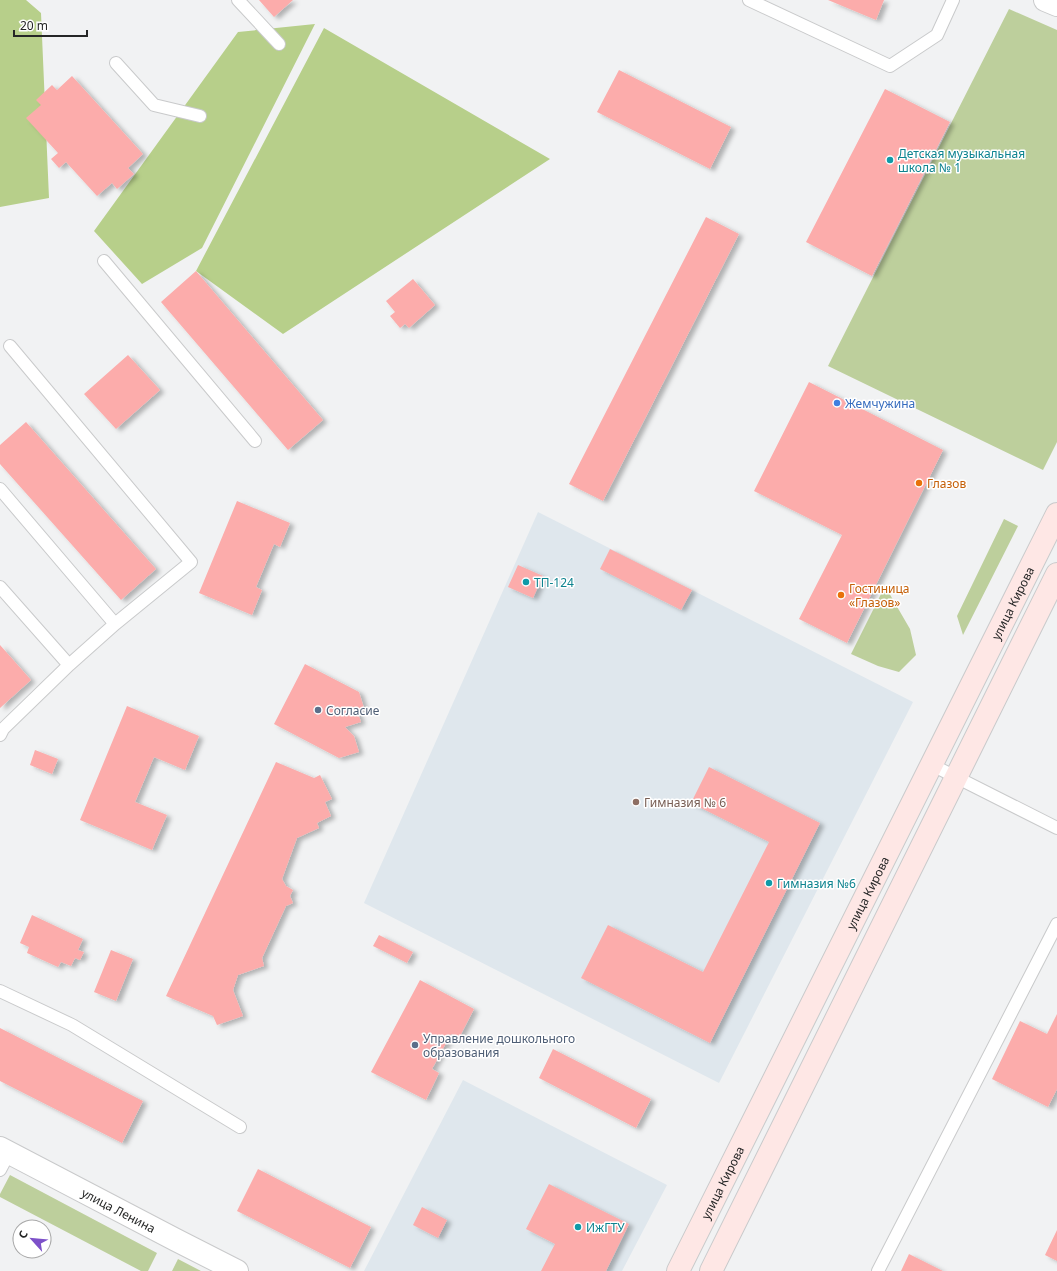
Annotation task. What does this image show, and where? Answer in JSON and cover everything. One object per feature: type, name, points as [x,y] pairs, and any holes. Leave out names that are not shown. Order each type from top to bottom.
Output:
[{"type":"main road","name":"улица Кирова","points":[[678,1271],[1057,514]]},
{"type":"main road","points":[[711,1271],[1057,574]]},
{"type":"street","points":[[1045,0],[1057,5]]},
{"type":"street","name":"улица Ленина","points":[[3,1157],[237,1271]]},
{"type":"lane","points":[[238,0],[279,44]]},
{"type":"lane","points":[[749,0],[890,66],[937,35],[953,0]]},
{"type":"lane","points":[[116,63],[154,106],[200,116]]},
{"type":"lane","points":[[104,261],[255,441]]},
{"type":"lane","points":[[0,735],[3,729],[69,665],[115,624],[192,562],[10,346]]},
{"type":"lane","points":[[0,489],[115,624]]},
{"type":"lane","points":[[0,587],[69,665]]},
{"type":"lane","points":[[932,765],[1057,828]]},
{"type":"lane","points":[[878,1271],[1057,924]]},
{"type":"lane","points":[[0,991],[72,1025],[240,1127]]},
{"type":"shaded area","name":"Гимназия № 6","points":[[538,512],[913,702],[719,1083],[364,903]]},
{"type":"shaded area","points":[[463,1080],[667,1185],[622,1271],[364,1271]]},
{"type":"green space","points":[[0,0],[26,0],[41,13],[49,198],[0,207]]},
{"type":"green space","points":[[1009,9],[1057,30],[1057,442],[1043,470],[828,366]]},
{"type":"green space","points":[[315,24],[202,248],[142,284],[94,231],[238,32]]},
{"type":"green space","points":[[324,28],[550,159],[283,334],[196,271]]},
{"type":"green space","points":[[1004,519],[1018,526],[963,635],[957,616]]},
{"type":"green space","points":[[885,586],[910,629],[916,655],[899,672],[878,666],[851,654]]},
{"type":"green space","points":[[10,1175],[157,1253],[148,1271],[141,1271],[52,1224],[52,1219],[42,1219],[0,1197],[0,1194]]},
{"type":"green space","points":[[178,1259],[201,1271],[172,1271]]},
{"type":"building","points":[[259,0],[293,0],[274,17]]},
{"type":"building","points":[[828,0],[884,0],[876,20]]},
{"type":"building","points":[[619,70],[731,127],[710,169],[597,112]]},
{"type":"building","points":[[72,76],[143,154],[128,168],[134,174],[117,189],[112,183],[97,196],[66,162],[59,168],[51,159],[58,153],[26,118],[41,105],[36,100],[52,85],[57,90]]},
{"type":"building","name":"Детская музыкальная школа № 1","points":[[885,89],[950,122],[872,276],[806,242]]},
{"type":"building","points":[[706,217],[739,234],[603,501],[569,484]]},
{"type":"building","points":[[196,271],[323,420],[288,450],[161,302]]},
{"type":"building","points":[[413,279],[435,305],[409,328],[405,324],[400,328],[390,316],[395,312],[386,301]]},
{"type":"building","points":[[128,355],[160,390],[116,429],[84,394]]},
{"type":"building","points":[[809,382],[943,450],[847,643],[799,619],[842,535],[754,491]]},
{"type":"building","points":[[26,422],[156,569],[121,600],[0,464],[0,445]]},
{"type":"building","points":[[237,501],[290,523],[280,547],[274,544],[256,587],[262,590],[252,615],[199,593]]},
{"type":"building","points":[[610,549],[692,590],[681,610],[600,569]]},
{"type":"building","name":"ТП-124","points":[[518,565],[543,576],[533,598],[508,587]]},
{"type":"building","points":[[0,645],[31,680],[0,708]]},
{"type":"building","points":[[305,664],[359,692],[364,708],[357,711],[361,722],[345,727],[354,736],[359,752],[339,758],[274,724]]},
{"type":"building","points":[[127,706],[199,736],[185,770],[154,757],[135,802],[167,815],[152,850],[80,820]]},
{"type":"building","points":[[35,750],[58,759],[52,774],[30,765]]},
{"type":"building","points":[[276,762],[314,778],[320,775],[332,799],[325,802],[331,816],[317,823],[319,828],[297,838],[282,879],[286,886],[293,890],[290,896],[293,903],[286,906],[262,958],[264,966],[238,975],[233,990],[243,1016],[217,1025],[213,1016],[166,996]]},
{"type":"building","name":"Гимназия №6","points":[[709,767],[820,823],[710,1043],[581,978],[608,925],[703,972],[769,842],[691,803]]},
{"type":"building","points":[[32,915],[83,939],[78,950],[84,952],[80,960],[75,958],[71,966],[61,962],[58,967],[27,953],[29,947],[20,943]]},
{"type":"building","points":[[379,935],[413,952],[407,963],[373,946]]},
{"type":"building","points":[[111,950],[133,959],[116,1001],[94,992]]},
{"type":"building","name":"Управление дошкольного образования","points":[[420,980],[474,1009],[459,1038],[451,1034],[432,1069],[439,1073],[426,1100],[371,1072]]},
{"type":"building","points":[[1057,1014],[1057,1089],[1048,1107],[992,1079],[1020,1021],[1047,1034]]},
{"type":"building","points":[[0,1028],[143,1101],[122,1143],[0,1081]]},
{"type":"building","points":[[553,1049],[651,1099],[636,1128],[539,1078]]},
{"type":"building","points":[[258,1169],[371,1227],[350,1268],[237,1211]]},
{"type":"building","name":"ИжГТУ","points":[[549,1184],[629,1224],[606,1271],[541,1271],[555,1244],[526,1229]]},
{"type":"building","points":[[422,1207],[447,1220],[438,1238],[413,1225]]},
{"type":"building","points":[[1057,1230],[1057,1261],[1045,1255]]},
{"type":"building","points":[[909,1254],[943,1271],[901,1271]]},
{"type":"place","name":"Детская музыкальная школа № 1","points":[[890,160]]},
{"type":"place","name":"Жемчужина","points":[[837,403]]},
{"type":"place","name":"Глазов","points":[[919,483]]},
{"type":"place","name":"ТП-124","points":[[526,582]]},
{"type":"place","name":"Гостиница «Глазов»","points":[[841,595]]},
{"type":"place","name":"Согласие","points":[[318,710]]},
{"type":"place","name":"Гимназия № 6","points":[[636,802]]},
{"type":"place","name":"Гимназия №6","points":[[769,883]]},
{"type":"place","name":"Управление дошкольного образования","points":[[415,1045]]},
{"type":"place","name":"ИжГТУ","points":[[578,1227]]}]
